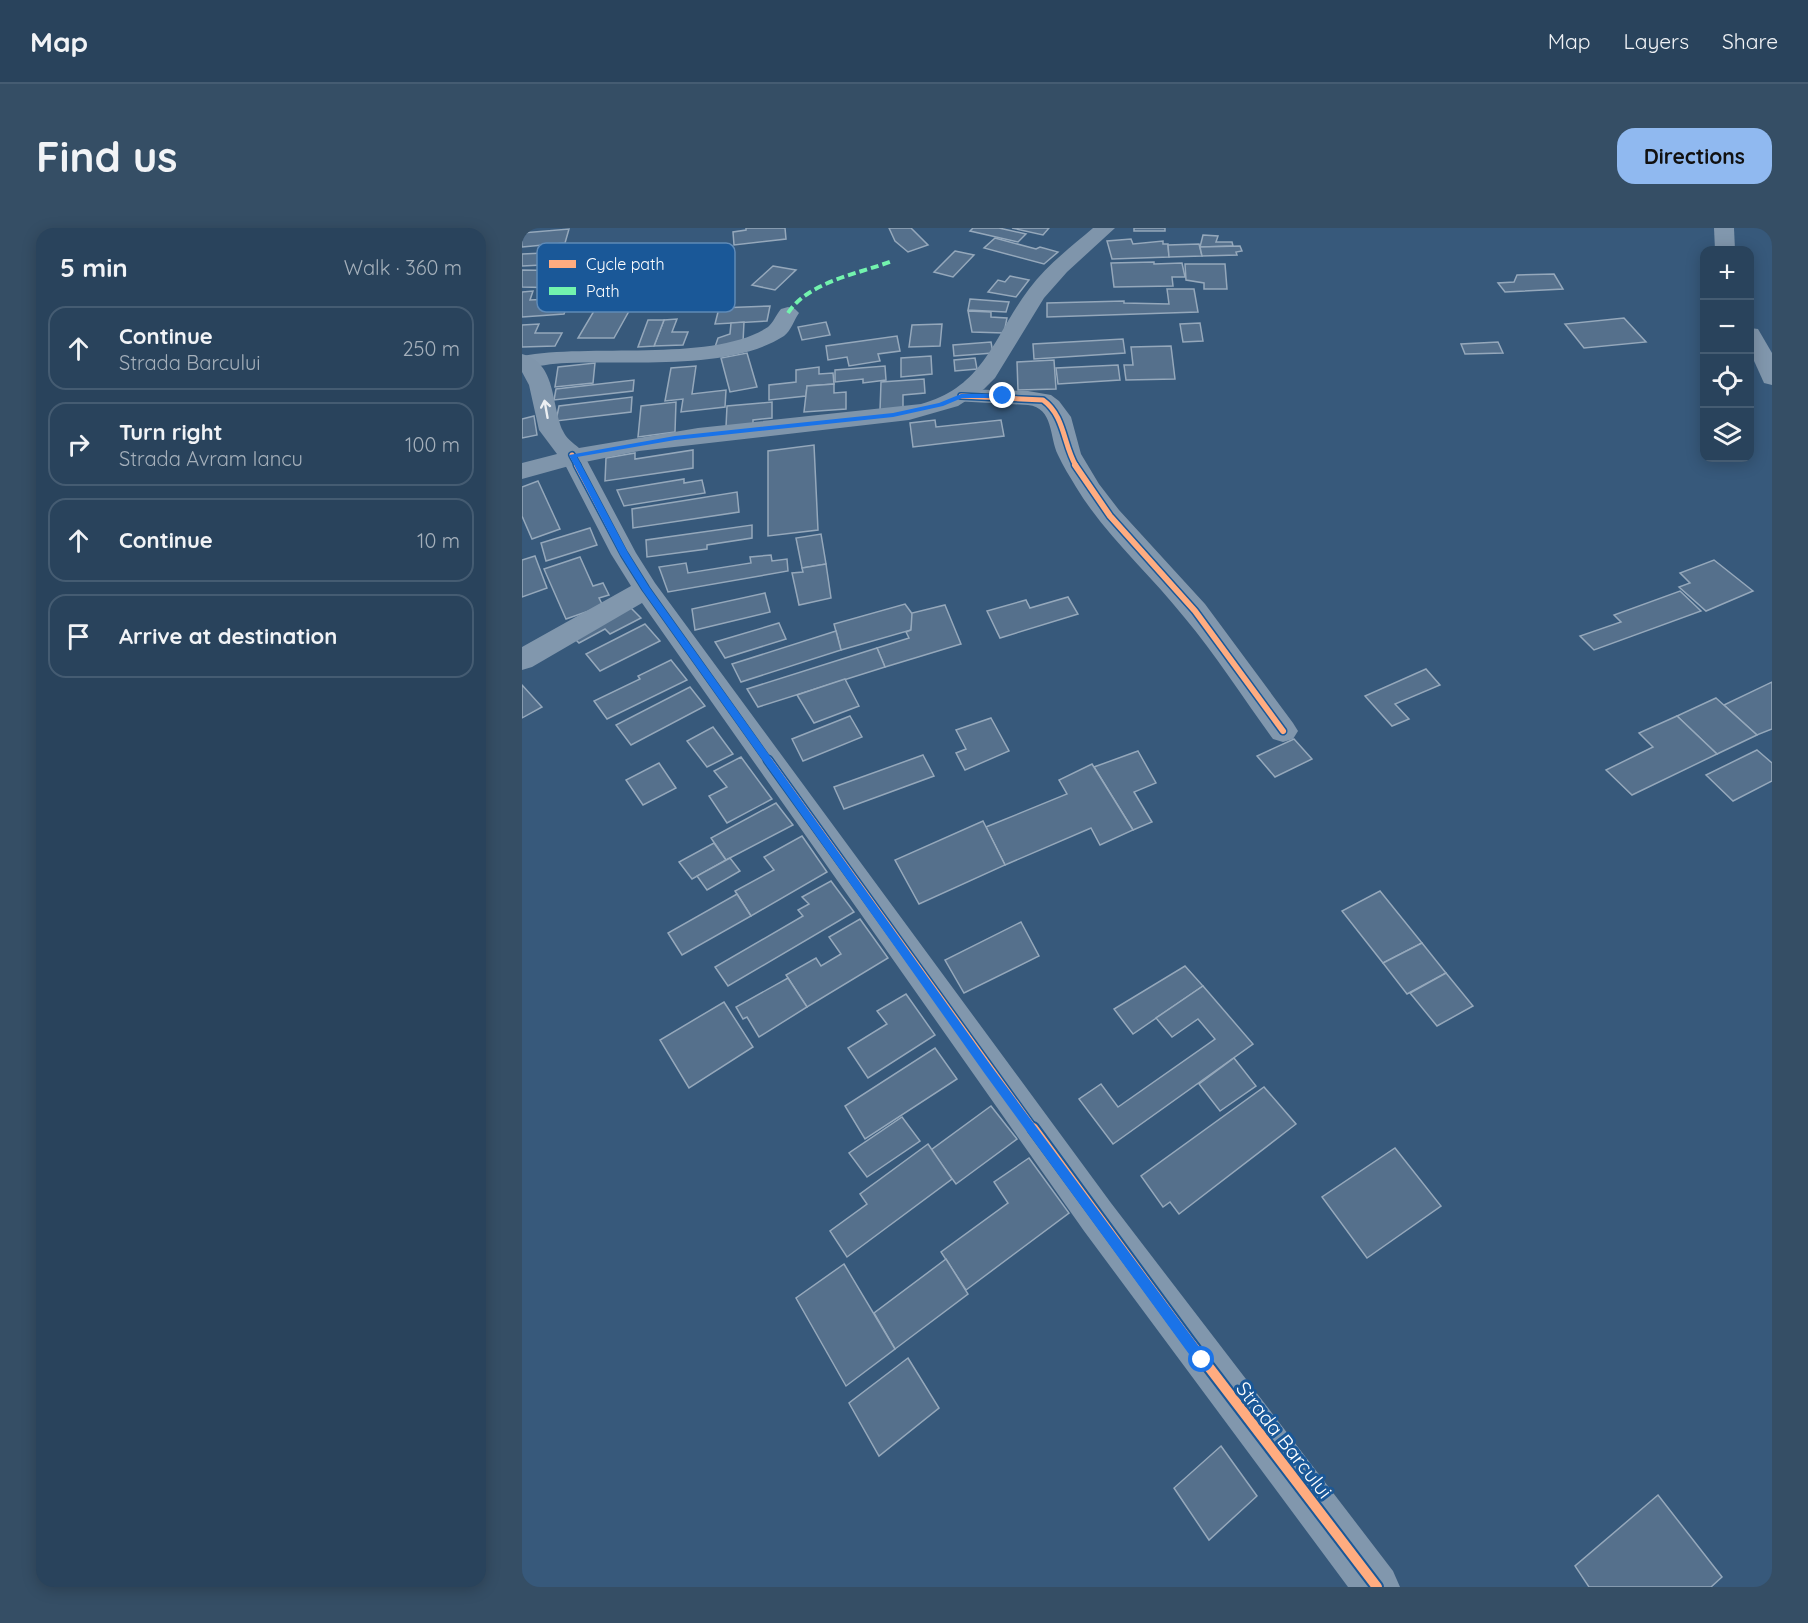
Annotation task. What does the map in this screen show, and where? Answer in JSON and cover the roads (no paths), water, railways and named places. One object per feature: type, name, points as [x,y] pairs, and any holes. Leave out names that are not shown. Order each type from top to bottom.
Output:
[{"type":"main road","points":[[522,471],[572,455],[675,438],[893,415],[941,405],[961,396],[994,367],[1027,306],[1047,280],[1105,228]]},
{"type":"main road","name":"Strada Barcului","points":[[523,362],[535,371],[541,383],[551,430],[572,455]]},
{"type":"street","points":[[1724,228],[1725,246]]},
{"type":"street","points":[[523,362],[572,356],[688,354],[721,350],[746,345],[777,331],[784,326],[788,313]]},
{"type":"street","points":[[1758,338],[1772,378]]},
{"type":"street","points":[[961,396],[1028,398],[1043,400],[1052,406],[1059,417],[1069,454],[1089,488],[1110,516],[1195,611],[1283,731]]},
{"type":"street","name":"Strada Barcului","points":[[572,455],[624,554],[646,589],[988,1070],[1202,1360],[1377,1587]]},
{"type":"street","points":[[522,660],[646,589]]}]
